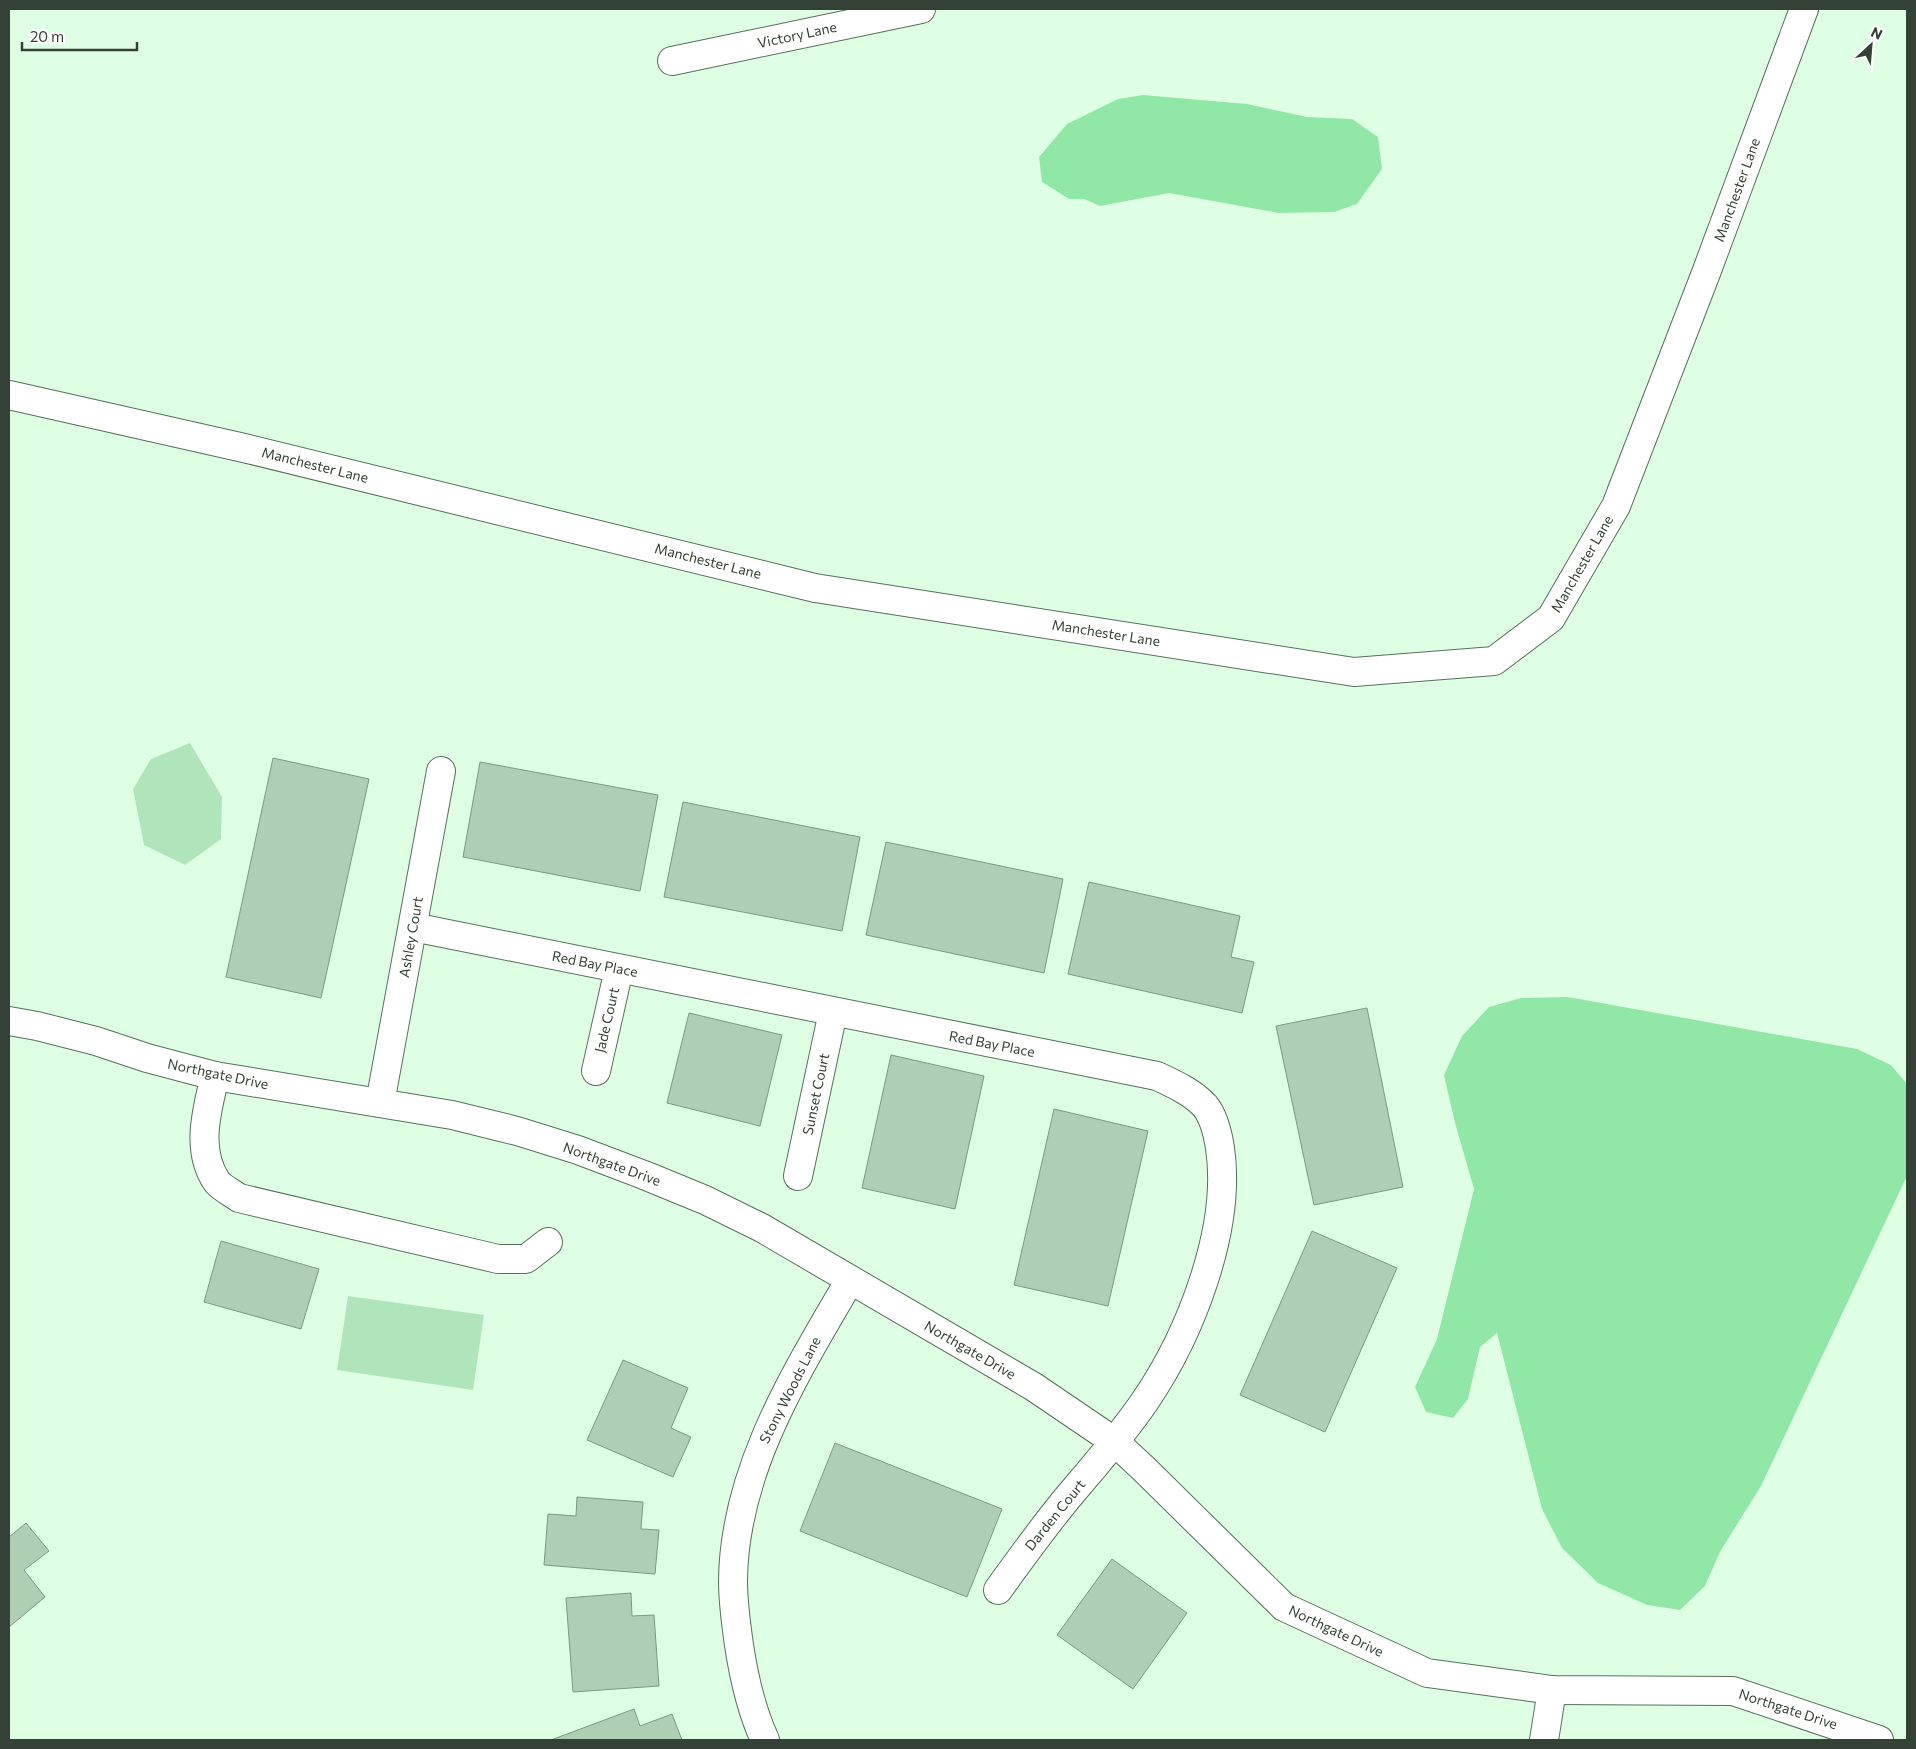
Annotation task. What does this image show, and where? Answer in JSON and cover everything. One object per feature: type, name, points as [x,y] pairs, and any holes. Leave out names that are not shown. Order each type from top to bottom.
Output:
[{"type":"street","name":"Victory Lane","points":[[672,61],[921,9]]},
{"type":"street","name":"Manchester Lane","points":[[9,395],[244,448],[815,588],[1354,672],[1494,661],[1551,618],[1616,506],[1703,282],[1804,9]]},
{"type":"street","name":"Ashley Court","points":[[380,1103],[440,771]]},
{"type":"street","name":"Red Bay Place","points":[[413,927],[1157,1076],[1184,1089],[1206,1107],[1218,1133],[1223,1165],[1222,1200],[1215,1237],[1192,1312],[1173,1354],[1145,1401],[1114,1442]]},
{"type":"street","name":"Jade Court","points":[[596,1071],[619,968]]},
{"type":"street","name":"Sunset Court","points":[[798,1176],[833,1012]]},
{"type":"street","name":"Northgate Drive","points":[[9,1021],[96,1041],[147,1058],[214,1076],[452,1115],[517,1131],[578,1150],[644,1174],[706,1200],[762,1228],[1034,1388],[1114,1442],[1144,1468],[1284,1607],[1427,1673],[1552,1690],[1733,1691],[1879,1740]]},
{"type":"street","points":[[214,1076],[204,1127],[208,1160],[218,1183],[239,1198],[498,1259],[526,1258],[548,1242]]},
{"type":"street","name":"Stony Woods Lane","points":[[765,1740],[756,1720],[742,1666],[735,1619],[733,1581],[737,1537],[748,1487],[765,1438],[785,1394],[850,1280]]},
{"type":"street","name":"Darden Court","points":[[998,1590],[1030,1544],[1114,1442]]},
{"type":"street","points":[[1544,1740],[1552,1690]]},
{"type":"shaded area","points":[[1143,95],[1247,104],[1307,117],[1352,119],[1378,137],[1382,169],[1357,204],[1334,212],[1279,213],[1169,193],[1100,206],[1084,199],[1069,199],[1042,182],[1039,157],[1067,124],[1118,99]]},
{"type":"shaded area","points":[[190,743],[222,797],[221,839],[185,865],[144,845],[133,789],[151,759]]},
{"type":"shaded area","points":[[1568,997],[1857,1049],[1891,1065],[1907,1084],[1907,1176],[1761,1486],[1720,1552],[1705,1586],[1680,1610],[1647,1605],[1598,1583],[1562,1548],[1542,1509],[1497,1333],[1480,1347],[1468,1399],[1453,1418],[1426,1412],[1415,1387],[1437,1339],[1474,1189],[1455,1123],[1444,1075],[1462,1036],[1489,1007],[1521,998]]},
{"type":"shaded area","points":[[348,1296],[484,1315],[473,1390],[337,1370]]},
{"type":"building","points":[[273,758],[369,779],[321,998],[226,977]]},
{"type":"building","points":[[480,762],[658,795],[640,891],[463,857]]},
{"type":"building","points":[[683,802],[860,837],[842,931],[664,897]]},
{"type":"building","points":[[886,842],[1063,879],[1044,973],[866,935]]},
{"type":"building","points":[[1089,882],[1240,916],[1231,957],[1254,962],[1242,1013],[1068,974]]},
{"type":"building","points":[[1367,1008],[1403,1187],[1314,1205],[1276,1026]]},
{"type":"building","points":[[689,1013],[782,1035],[760,1126],[667,1103]]},
{"type":"building","points":[[891,1055],[984,1076],[955,1209],[862,1188]]},
{"type":"building","points":[[1054,1109],[1148,1131],[1108,1306],[1014,1285]]},
{"type":"building","points":[[1312,1231],[1397,1268],[1325,1432],[1240,1395]]},
{"type":"building","points":[[221,1241],[319,1269],[301,1329],[204,1302]]},
{"type":"building","points":[[623,1360],[688,1388],[671,1428],[691,1437],[673,1477],[587,1440]]},
{"type":"building","points":[[835,1443],[1002,1509],[967,1597],[800,1531]]},
{"type":"building","points":[[577,1497],[643,1502],[641,1529],[659,1530],[655,1574],[544,1565],[548,1514],[576,1516]]},
{"type":"building","points":[[26,1523],[49,1551],[24,1570],[45,1597],[9,1627],[9,1537]]},
{"type":"building","points":[[1112,1559],[1187,1613],[1133,1689],[1057,1635]]},
{"type":"building","points":[[631,1593],[632,1616],[654,1615],[659,1686],[573,1692],[566,1598]]},
{"type":"building","points":[[634,1709],[640,1726],[672,1714],[682,1740],[551,1740]]}]
